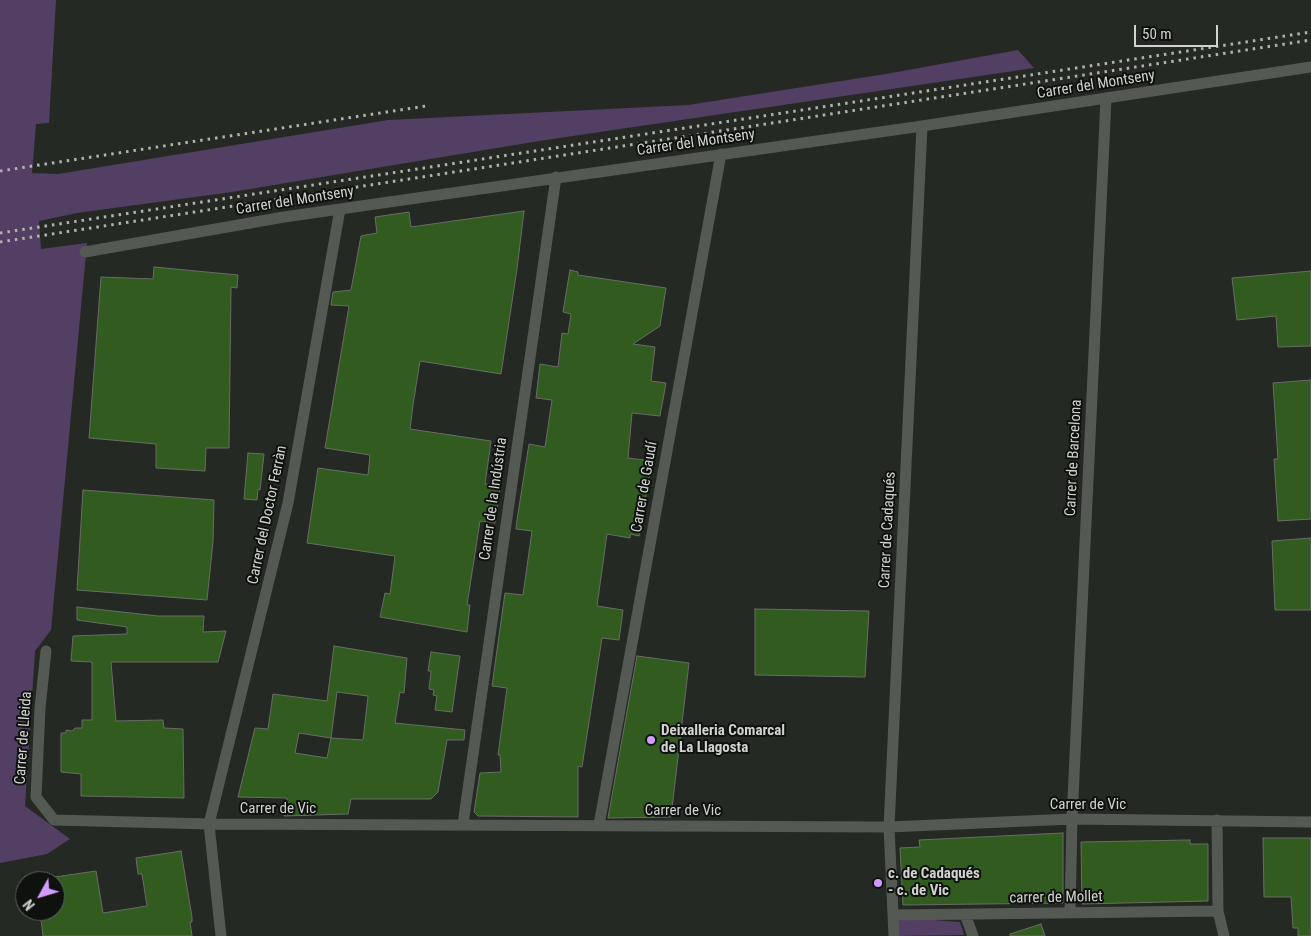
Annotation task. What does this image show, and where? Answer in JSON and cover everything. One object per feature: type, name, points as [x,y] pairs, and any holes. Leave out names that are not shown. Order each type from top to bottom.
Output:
[{"type":"street","name":"Carrer del Montseny","points":[[85,252],[340,209],[922,126],[1311,67]]},
{"type":"street","name":"Carrer de Barcelona","points":[[1070,913],[1072,819],[1106,98]]},
{"type":"street","name":"Carrer de Cadaqués","points":[[894,936],[889,827],[922,126]]},
{"type":"street","name":"Carrer de Gaudí","points":[[599,825],[721,154]]},
{"type":"street","name":"Carrer de la Indústria","points":[[462,824],[556,177]]},
{"type":"street","name":"Carrer del Doctor Ferràn","points":[[221,936],[209,824],[288,503],[340,209]]},
{"type":"street","name":"Carrer de Lleida","points":[[46,651],[40,708],[36,796],[54,820]]},
{"type":"street","name":"Carrer de Vic","points":[[54,820],[209,824],[889,827],[1072,819],[1311,822]]},
{"type":"street","points":[[1217,820],[1218,911],[1224,936]]},
{"type":"street","name":"carrer de Mollet","points":[[894,915],[1218,911]]},
{"type":"street","points":[[965,914],[973,936]]},
{"type":"shaded area","points":[[0,0],[56,0],[49,123],[36,124],[32,173],[58,174],[388,120],[688,105],[886,74],[1018,50],[1034,68],[539,141],[232,192],[77,213],[39,221],[41,249],[87,243],[51,630],[35,651],[25,806],[70,839],[47,854],[0,863]]},
{"type":"shaded area","points":[[895,917],[960,922],[964,935],[896,936]]},
{"type":"building","points":[[524,211],[501,374],[420,361],[413,405],[410,429],[491,441],[485,484],[500,486],[499,497],[495,523],[480,521],[467,605],[470,605],[467,632],[380,617],[385,593],[390,594],[395,556],[307,543],[318,468],[368,475],[370,455],[325,448],[349,306],[331,305],[333,292],[351,290],[361,236],[377,233],[375,217],[409,212],[411,227]]},
{"type":"building","points":[[154,267],[238,275],[237,288],[231,287],[229,448],[206,448],[205,471],[156,468],[156,444],[89,438],[101,277],[153,279]]},
{"type":"building","points":[[570,270],[578,272],[578,275],[666,288],[660,326],[633,344],[655,347],[651,381],[666,383],[660,416],[632,413],[628,458],[652,461],[639,536],[630,534],[630,538],[607,534],[597,606],[623,610],[619,640],[602,638],[582,767],[578,766],[578,817],[478,816],[474,812],[480,773],[501,772],[500,755],[498,755],[507,688],[492,686],[505,593],[523,595],[532,531],[516,529],[517,520],[529,444],[545,447],[552,400],[536,398],[540,364],[558,367],[562,333],[568,334],[571,314],[563,312]]},
{"type":"building","points":[[1311,271],[1311,346],[1278,347],[1276,316],[1237,320],[1232,278]]},
{"type":"building","points":[[1311,380],[1311,519],[1278,521],[1274,459],[1278,459],[1273,383]]},
{"type":"building","points":[[248,453],[264,454],[257,500],[244,499]]},
{"type":"building","points":[[83,490],[214,500],[213,542],[207,600],[77,590]]},
{"type":"building","points":[[1311,538],[1311,610],[1275,610],[1272,541]]},
{"type":"building","points":[[77,607],[158,616],[204,616],[203,632],[226,631],[218,662],[111,662],[116,721],[163,720],[164,728],[183,729],[184,798],[81,796],[81,774],[61,772],[61,733],[66,733],[66,730],[72,731],[75,728],[82,728],[82,720],[92,720],[92,662],[71,661],[73,636],[127,634],[127,627],[77,620]]},
{"type":"building","points":[[755,609],[869,611],[865,677],[755,675]]},
{"type":"building","points":[[334,646],[407,658],[404,693],[400,692],[395,723],[465,730],[464,740],[447,740],[438,792],[431,799],[351,799],[348,814],[284,816],[287,798],[238,797],[255,728],[268,729],[273,694],[327,701]],"holes":[[[337,692],[368,696],[363,740],[331,738]],[[299,733],[331,738],[327,758],[295,753]]]},
{"type":"building","points":[[431,652],[460,656],[452,712],[435,710],[437,696],[433,695],[434,690],[429,689],[431,671],[428,671]]},
{"type":"building","name":"Deixalleria Comarcal de La Llagosta","points":[[637,656],[689,663],[671,817],[608,818]]},
{"type":"building","points":[[1063,833],[1063,903],[903,905],[900,848],[920,847],[919,840]]},
{"type":"building","points":[[1263,838],[1311,838],[1311,936],[1298,936],[1298,928],[1293,928],[1291,897],[1264,897]]},
{"type":"building","points":[[1190,840],[1190,844],[1208,844],[1208,901],[1082,904],[1081,842]]},
{"type":"building","points":[[181,851],[192,917],[192,922],[190,922],[192,936],[43,936],[41,921],[65,921],[65,876],[96,871],[103,913],[147,906],[142,874],[138,874],[136,858]]},
{"type":"building","points":[[1041,924],[1045,936],[1010,936],[1010,934]]},
{"type":"railway","points":[[0,233],[1311,32]]},
{"type":"railway","points":[[0,242],[1311,40]]},
{"type":"railway","points":[[0,171],[426,106]]},
{"type":"place","name":"Deixalleria Comarcal de La Llagosta","points":[[651,740]]},
{"type":"place","name":"c. de Cadaqués - c. de Vic","points":[[878,883]]}]
